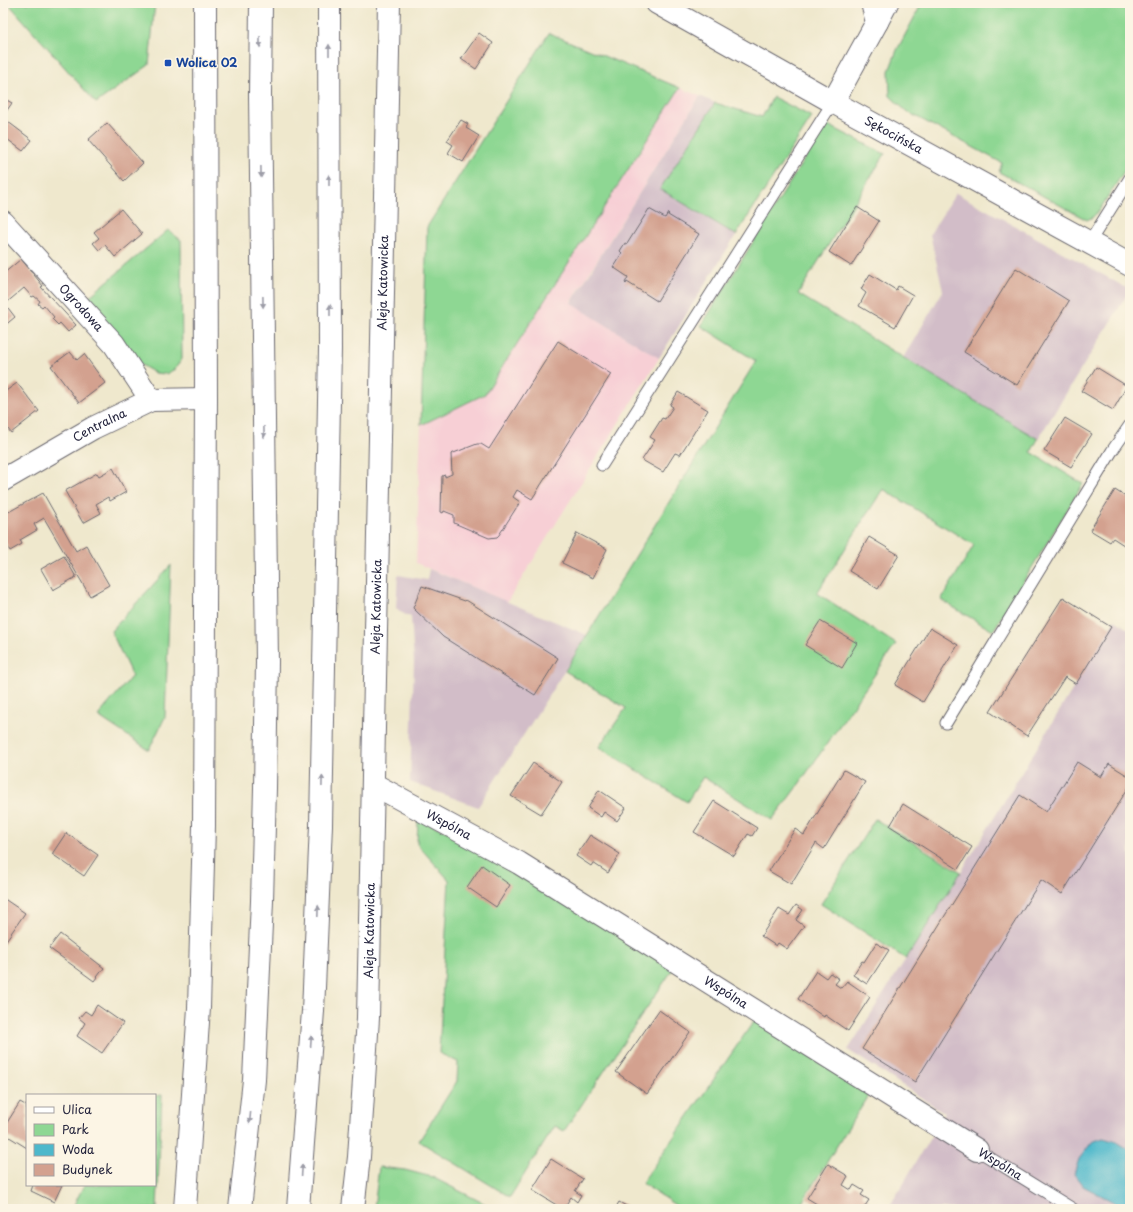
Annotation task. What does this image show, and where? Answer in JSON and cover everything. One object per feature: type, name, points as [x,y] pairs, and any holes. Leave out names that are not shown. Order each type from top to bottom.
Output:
[{"type":"main road","points":[[185,1209],[199,1008],[204,826],[206,399],[205,3]]},
{"type":"main road","points":[[240,1209],[254,1080],[262,901],[266,764],[267,662],[260,94],[261,3]]},
{"type":"main road","points":[[298,1209],[313,1011],[321,825],[330,349],[329,3]]},
{"type":"main road","name":"Aleja Katowicka","points":[[353,1209],[359,1157],[368,1018],[389,3]]},
{"type":"main road","name":"Sękocińska","points":[[658,3],[833,102],[1130,265]]},
{"type":"main road","points":[[833,102],[875,12],[887,3]]},
{"type":"main road","name":"Ogrodowa","points":[[3,222],[114,344],[151,400]]},
{"type":"main road","name":"Centralna","points":[[3,480],[93,428],[151,400],[206,399]]},
{"type":"main road","name":"Wspólna","points":[[373,784],[519,863],[977,1150]]},
{"type":"lane","points":[[602,465],[833,102]]},
{"type":"lane","points":[[1089,243],[1130,178]]},
{"type":"lane","points":[[946,723],[1130,424]]},
{"type":"lane","name":"Wspólna","points":[[977,1150],[1074,1209]]},
{"type":"shaded area","points":[[680,88],[700,96],[571,302],[659,358],[507,602],[416,563],[421,425],[485,394]]},
{"type":"shaded area","points":[[700,96],[715,103],[660,189],[736,235],[659,358],[571,303]]},
{"type":"shaded area","points":[[956,193],[1130,290],[1038,439],[903,358],[943,291],[930,234]]},
{"type":"shaded area","points":[[429,569],[587,635],[478,807],[410,782],[414,662],[411,617],[396,608],[398,575],[427,580]]},
{"type":"shaded area","points":[[1115,620],[1130,630],[1130,1209],[888,1209],[945,1113],[848,1050],[961,872]]},
{"type":"green space","points":[[8,3],[155,3],[149,65],[96,103]]},
{"type":"green space","points":[[922,3],[1130,3],[1130,162],[1100,209],[1093,217],[1087,220],[999,172],[1002,163],[906,111],[890,96],[889,71],[897,50]]},
{"type":"green space","points":[[549,33],[680,88],[485,394],[421,425],[427,227]]},
{"type":"green space","points":[[773,97],[812,117],[736,235],[660,189],[715,103],[762,117]]},
{"type":"green space","points":[[826,124],[885,154],[798,294],[1038,439],[1031,452],[1083,484],[993,631],[941,600],[974,545],[883,489],[817,593],[896,644],[799,784],[772,820],[703,777],[687,802],[599,747],[626,708],[565,671],[756,361],[701,326]]},
{"type":"green space","points":[[168,230],[181,240],[182,359],[175,369],[166,374],[155,373],[138,363],[83,302]]},
{"type":"green space","points":[[171,565],[165,717],[149,750],[98,716],[132,676],[111,631]]},
{"type":"green space","points":[[418,819],[467,840],[673,969],[564,1131],[555,1126],[510,1197],[419,1141],[457,1081],[458,1062],[439,1053],[449,880],[417,844]]},
{"type":"green space","points":[[875,819],[961,872],[906,959],[821,904]]},
{"type":"green space","points":[[756,1018],[872,1089],[798,1209],[681,1209],[642,1183]]},
{"type":"green space","points":[[162,1095],[157,1209],[72,1209],[84,1186],[156,1186],[156,1096]]},
{"type":"green space","points":[[379,1167],[405,1170],[432,1177],[495,1209],[374,1209]]},
{"type":"water","points":[[1103,1138],[1117,1142],[1130,1150],[1130,1209],[1127,1209],[1083,1186],[1074,1174],[1079,1159],[1092,1142]]},
{"type":"building","points":[[479,33],[493,43],[476,69],[461,59]]},
{"type":"building","points":[[3,98],[12,103],[3,116]]},
{"type":"building","points":[[3,118],[32,140],[23,151],[3,136]]},
{"type":"building","points":[[461,120],[468,124],[466,128],[479,136],[463,162],[448,153],[453,145],[447,141]]},
{"type":"building","points":[[107,123],[143,163],[124,181],[88,140]]},
{"type":"building","points":[[857,207],[879,221],[851,266],[829,252]]},
{"type":"building","points":[[121,209],[142,234],[115,257],[105,245],[99,250],[93,243],[99,238],[94,232]]},
{"type":"building","points":[[649,209],[665,218],[668,213],[668,215],[699,234],[657,301],[627,282],[626,284],[625,283],[628,277],[613,267],[622,253],[620,251],[625,243],[627,244]]},
{"type":"building","points":[[21,259],[43,286],[41,287],[76,325],[68,332],[60,323],[58,325],[52,319],[54,317],[44,305],[42,307],[38,304],[40,301],[34,296],[32,297],[24,288],[5,304],[15,317],[3,327],[3,274]]},
{"type":"building","points":[[1016,268],[1069,301],[1017,385],[964,352]]},
{"type":"building","points":[[870,274],[896,290],[898,286],[913,295],[895,327],[859,306],[866,293],[861,289]]},
{"type":"building","points":[[558,341],[611,374],[532,499],[517,490],[513,497],[520,502],[497,537],[489,538],[454,523],[454,515],[444,511],[443,513],[441,512],[442,476],[445,475],[445,477],[452,474],[451,454],[477,444],[481,444],[489,449]]},
{"type":"building","points":[[70,352],[77,360],[84,354],[105,383],[79,403],[51,366]]},
{"type":"building","points":[[1096,367],[1127,386],[1113,410],[1081,391]]},
{"type":"building","points":[[17,383],[39,411],[11,433],[3,422],[3,393]]},
{"type":"building","points":[[678,392],[708,410],[680,455],[675,453],[663,472],[642,460],[655,440],[650,437],[662,418],[665,419],[673,407],[670,405]]},
{"type":"building","points":[[1065,418],[1092,434],[1071,467],[1044,451]]},
{"type":"building","points":[[113,468],[126,492],[110,501],[108,497],[96,504],[101,513],[83,523],[65,491],[97,473],[99,476]]},
{"type":"building","points":[[1115,490],[1129,499],[1130,497],[1130,549],[1113,538],[1110,542],[1090,530]]},
{"type":"building","points":[[43,493],[76,551],[86,545],[109,585],[90,596],[44,518],[34,524],[37,530],[20,540],[22,544],[10,551],[3,538],[3,515]]},
{"type":"building","points":[[577,533],[607,549],[593,578],[562,563]]},
{"type":"building","points":[[869,537],[899,555],[878,589],[849,571]]},
{"type":"building","points":[[64,556],[76,577],[53,590],[41,569]]},
{"type":"building","points":[[422,586],[465,601],[466,600],[558,658],[535,695],[443,637],[413,608]]},
{"type":"building","points":[[1063,597],[1111,627],[1076,684],[1065,677],[1027,736],[990,712]]},
{"type":"building","points":[[820,621],[857,643],[842,668],[805,645]]},
{"type":"building","points":[[930,628],[958,645],[923,702],[895,685]]},
{"type":"building","points":[[1077,762],[1101,777],[1109,764],[1130,777],[1130,785],[1062,894],[1041,880],[915,1082],[862,1049],[1020,795],[1046,812]]},
{"type":"building","points":[[533,763],[562,782],[541,814],[511,796]]},
{"type":"building","points":[[844,770],[865,782],[824,849],[816,843],[791,884],[769,871],[795,829],[804,835]]},
{"type":"building","points":[[599,790],[626,808],[617,821],[604,812],[601,817],[588,808]]},
{"type":"building","points":[[714,801],[757,828],[752,836],[748,834],[734,856],[694,832]]},
{"type":"building","points":[[903,804],[972,847],[958,869],[890,826]]},
{"type":"building","points":[[66,833],[98,855],[84,876],[52,854]]},
{"type":"building","points":[[590,835],[620,854],[608,873],[593,863],[591,866],[576,856]]},
{"type":"building","points":[[482,865],[510,885],[496,907],[467,887]]},
{"type":"building","points":[[3,898],[25,913],[3,945]]},
{"type":"building","points":[[796,905],[803,910],[796,920],[804,926],[787,949],[778,943],[776,946],[761,936],[779,909],[789,915]]},
{"type":"building","points":[[60,934],[104,968],[94,981],[49,948]]},
{"type":"building","points":[[876,943],[889,950],[867,984],[853,975],[862,961],[864,962]]},
{"type":"building","points":[[816,971],[826,978],[830,973],[839,979],[835,984],[841,988],[847,981],[870,997],[848,1031],[798,999]]},
{"type":"building","points":[[97,1005],[123,1023],[102,1053],[77,1036],[85,1023],[79,1018],[85,1011],[91,1015]]},
{"type":"building","points":[[659,1010],[690,1032],[647,1094],[616,1072]]},
{"type":"building","points":[[20,1102],[26,1105],[26,1147],[3,1133],[3,1129]]},
{"type":"building","points":[[551,1159],[583,1179],[575,1191],[581,1195],[577,1202],[571,1197],[563,1209],[532,1190]]},
{"type":"building","points":[[828,1164],[848,1176],[843,1185],[851,1190],[854,1185],[864,1191],[861,1195],[869,1200],[863,1209],[825,1209],[807,1198]]},
{"type":"building","points":[[33,1186],[62,1186],[54,1202],[31,1191]]},
{"type":"building","points":[[619,1202],[632,1209],[615,1209]]},
{"type":"place","name":"Wolica 02","points":[[168,63]]}]
